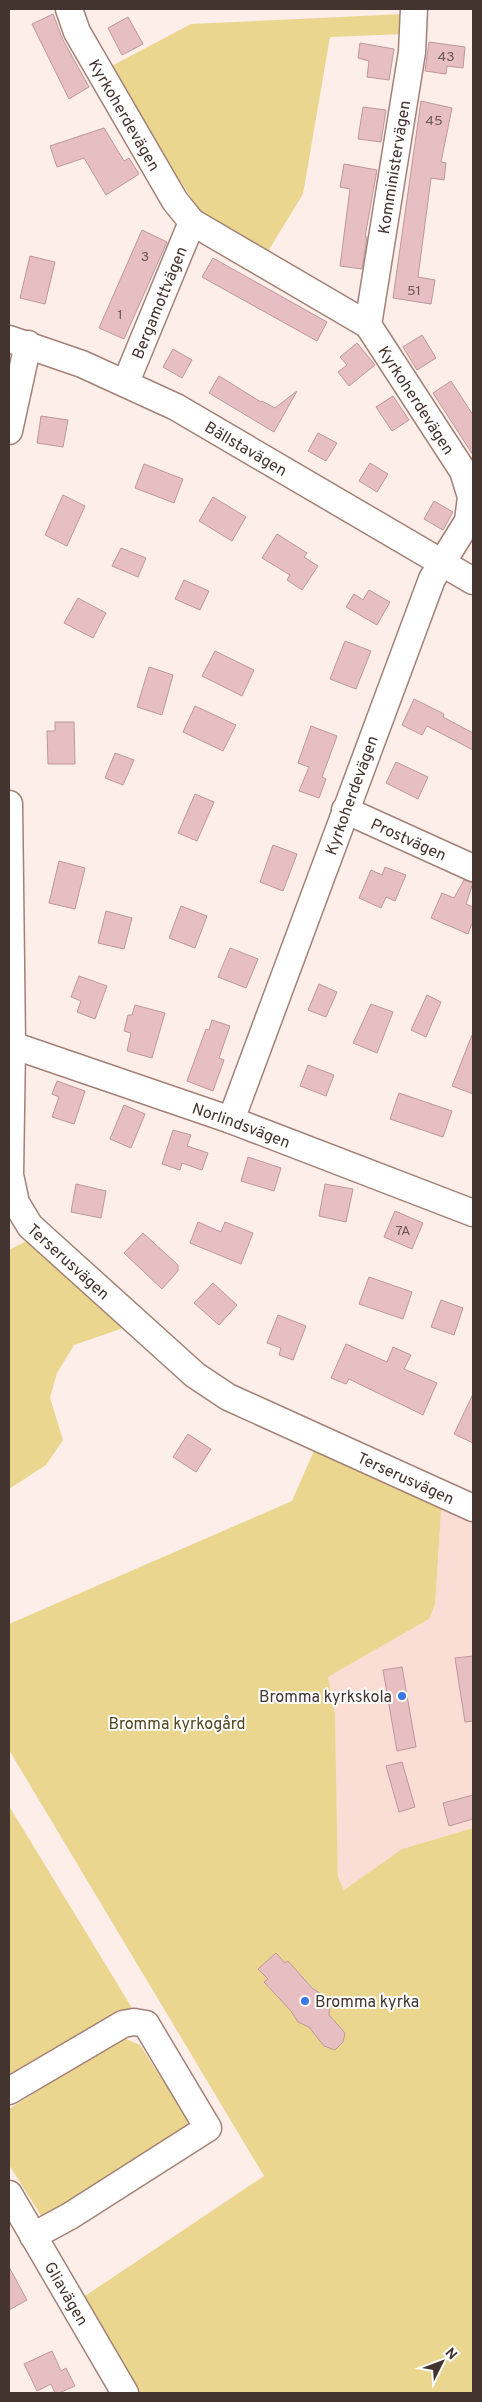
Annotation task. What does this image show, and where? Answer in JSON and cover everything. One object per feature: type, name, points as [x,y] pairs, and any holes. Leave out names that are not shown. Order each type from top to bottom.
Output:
[{"type":"street","name":"Kyrkoherdevägen","points":[[69,9],[77,32],[175,201],[192,222],[368,326],[463,471],[471,497],[468,521],[432,579],[231,1120]]},
{"type":"street","name":"Komministervägen","points":[[368,326],[412,52],[414,9]]},
{"type":"street","name":"Bergamottvägen","points":[[126,382],[192,222]]},
{"type":"street","name":"Bällstavägen","points":[[18,342],[126,382],[176,407],[473,581]]},
{"type":"street","points":[[9,432],[18,342]]},
{"type":"street","name":"Terserusvägen","points":[[9,804],[10,1175],[16,1203],[30,1226],[195,1375],[228,1396],[473,1508]]},
{"type":"street","name":"Prostvägen","points":[[345,810],[473,868]]},
{"type":"street","name":"Norlindsvägen","points":[[10,1044],[231,1120],[473,1213]]},
{"type":"street","points":[[9,2091],[123,2024],[134,2022],[146,2024],[208,2128],[70,2216],[33,2236]]},
{"type":"street","name":"Gliavägen","points":[[9,2194],[125,2393]]},
{"type":"shaded area","name":"Bromma kyrkskola","points":[[442,1497],[473,1512],[473,1828],[402,1849],[344,1890],[338,1877],[335,1714],[328,1677],[429,1619],[435,1605]]},
{"type":"green space","points":[[404,14],[404,34],[330,37],[303,194],[267,253],[204,218],[108,68],[191,24]]},
{"type":"green space","points":[[36,1236],[129,1326],[74,1345],[57,1373],[50,1398],[63,1440],[46,1465],[9,1489],[9,1250]]},
{"type":"green space","name":"Bromma kyrkogård","points":[[316,1446],[442,1497],[435,1605],[429,1619],[328,1677],[335,1714],[338,1877],[344,1890],[402,1849],[473,1828],[473,2393],[139,2393],[82,2298],[264,2176],[9,1750],[9,1624],[292,1501]]},
{"type":"green space","points":[[9,1806],[132,2008],[9,2083]]},
{"type":"green space","points":[[126,2039],[140,2045],[186,2116],[188,2125],[183,2135],[42,2217],[9,2165],[9,2109],[118,2040]]},
{"type":"building","points":[[53,14],[63,40],[89,87],[69,99],[32,24]]},
{"type":"building","points":[[128,17],[143,44],[122,55],[108,28]]},
{"type":"building","points":[[429,42],[465,47],[463,68],[447,66],[446,74],[425,71]]},
{"type":"building","points":[[360,43],[394,49],[389,80],[367,77],[369,61],[358,58]]},
{"type":"building","points":[[421,101],[452,108],[441,162],[446,163],[444,180],[431,178],[418,277],[435,280],[431,304],[393,298]]},
{"type":"building","points":[[363,107],[386,110],[381,142],[358,139]]},
{"type":"building","points":[[104,128],[124,161],[129,158],[139,174],[106,195],[84,158],[57,167],[50,146]]},
{"type":"building","points":[[344,164],[377,170],[365,237],[367,237],[362,269],[340,266],[350,189],[340,187]]},
{"type":"building","points":[[142,230],[167,242],[124,339],[99,328]]},
{"type":"building","points":[[30,256],[55,262],[45,304],[20,298]]},
{"type":"building","points":[[213,258],[327,322],[317,341],[202,277]]},
{"type":"building","points":[[422,335],[436,358],[417,370],[403,347]]},
{"type":"building","points":[[357,343],[375,365],[349,386],[338,372],[347,365],[340,357]]},
{"type":"building","points":[[173,349],[192,360],[182,378],[163,367]]},
{"type":"building","points":[[219,376],[261,402],[275,408],[297,391],[274,432],[209,393]]},
{"type":"building","points":[[451,381],[473,415],[473,455],[433,393]]},
{"type":"building","points":[[393,396],[409,420],[392,431],[376,407]]},
{"type":"building","points":[[41,416],[68,420],[63,447],[37,443]]},
{"type":"building","points":[[318,433],[337,443],[326,461],[308,451]]},
{"type":"building","points":[[370,463],[388,474],[377,492],[359,481]]},
{"type":"building","points":[[144,464],[183,479],[174,503],[135,488]]},
{"type":"building","points":[[63,495],[85,506],[67,546],[45,535]]},
{"type":"building","points":[[213,497],[246,517],[232,541],[199,521]]},
{"type":"building","points":[[434,501],[453,512],[443,530],[424,519]]},
{"type":"building","points":[[277,534],[307,553],[304,557],[318,566],[302,590],[287,580],[290,575],[262,558]]},
{"type":"building","points":[[121,548],[146,558],[138,577],[112,566]]},
{"type":"building","points":[[184,580],[209,591],[200,610],[175,599]]},
{"type":"building","points":[[369,590],[390,602],[377,625],[346,607],[354,594],[363,600]]},
{"type":"building","points":[[78,598],[106,613],[93,638],[64,623]]},
{"type":"building","points":[[345,641],[371,651],[356,689],[330,679]]},
{"type":"building","points":[[215,651],[254,670],[242,696],[202,676]]},
{"type":"building","points":[[149,667],[173,675],[162,715],[137,707]]},
{"type":"building","points":[[414,699],[444,714],[443,717],[473,733],[473,750],[427,726],[422,735],[402,725]]},
{"type":"building","points":[[195,706],[236,725],[223,751],[183,732]]},
{"type":"building","points":[[55,722],[74,722],[75,764],[48,764],[47,731],[55,731]]},
{"type":"building","points":[[311,726],[337,736],[322,777],[326,779],[319,798],[299,791],[309,767],[298,763]]},
{"type":"building","points":[[115,753],[134,760],[123,785],[105,778]]},
{"type":"building","points":[[396,762],[428,777],[418,799],[386,783]]},
{"type":"building","points":[[195,794],[214,802],[197,841],[178,833]]},
{"type":"building","points":[[273,845],[297,854],[283,891],[260,882]]},
{"type":"building","points":[[59,861],[85,868],[75,909],[49,903]]},
{"type":"building","points":[[385,867],[406,875],[395,901],[386,897],[381,908],[359,898],[371,870],[382,875]]},
{"type":"building","points":[[464,880],[473,883],[466,904],[473,907],[473,921],[468,934],[431,918],[442,893],[454,898]]},
{"type":"building","points":[[181,906],[207,916],[195,948],[169,938]]},
{"type":"building","points":[[106,911],[132,918],[124,949],[98,943]]},
{"type":"building","points":[[230,948],[258,959],[246,988],[218,977]]},
{"type":"building","points":[[79,976],[107,986],[95,1019],[77,1012],[81,1001],[71,997]]},
{"type":"building","points":[[319,984],[337,992],[326,1017],[308,1010]]},
{"type":"building","points":[[427,995],[441,1002],[426,1037],[411,1030]]},
{"type":"building","points":[[371,1004],[393,1012],[377,1053],[353,1043]]},
{"type":"building","points":[[135,1005],[165,1013],[152,1058],[127,1051],[131,1033],[124,1031],[128,1015],[132,1015]]},
{"type":"building","points":[[212,1020],[230,1026],[219,1058],[224,1060],[213,1091],[187,1081],[206,1029],[209,1030]]},
{"type":"building","points":[[473,1035],[473,1094],[452,1086]]},
{"type":"building","points":[[308,1065],[334,1075],[326,1096],[300,1086]]},
{"type":"building","points":[[57,1081],[85,1091],[74,1124],[52,1117],[59,1097],[52,1094]]},
{"type":"building","points":[[399,1093],[452,1111],[443,1137],[390,1119]]},
{"type":"building","points":[[124,1105],[145,1114],[131,1148],[110,1139]]},
{"type":"building","points":[[173,1130],[191,1135],[187,1146],[208,1153],[202,1170],[182,1163],[180,1170],[162,1164]]},
{"type":"building","points":[[248,1157],[281,1168],[274,1191],[241,1181]]},
{"type":"building","points":[[76,1184],[106,1191],[101,1218],[71,1212]]},
{"type":"building","points":[[325,1184],[353,1189],[346,1222],[319,1216]]},
{"type":"building","points":[[395,1211],[423,1223],[412,1249],[384,1237]]},
{"type":"building","points":[[198,1222],[221,1232],[225,1222],[253,1233],[241,1264],[190,1243]]},
{"type":"building","points":[[143,1233],[178,1265],[178,1271],[162,1289],[124,1253]]},
{"type":"building","points":[[369,1277],[412,1292],[403,1319],[359,1304]]},
{"type":"building","points":[[213,1283],[237,1305],[219,1325],[194,1303]]},
{"type":"building","points":[[441,1300],[463,1308],[454,1335],[431,1327]]},
{"type":"building","points":[[278,1315],[306,1326],[293,1360],[279,1355],[281,1348],[267,1343]]},
{"type":"building","points":[[346,1344],[387,1362],[393,1347],[411,1355],[404,1369],[437,1383],[423,1415],[349,1379],[346,1384],[331,1378]]},
{"type":"building","points":[[473,1394],[473,1443],[454,1434]]},
{"type":"building","points":[[188,1434],[211,1449],[196,1472],[173,1457]]},
{"type":"building","points":[[473,1656],[473,1721],[465,1722],[455,1658]]},
{"type":"building","points":[[402,1667],[416,1747],[397,1751],[383,1670]]},
{"type":"building","points":[[402,1762],[415,1807],[399,1812],[386,1766]]},
{"type":"building","points":[[473,1795],[473,1819],[449,1826],[443,1803]]},
{"type":"building","name":"Bromma kyrka","points":[[276,1953],[285,1963],[288,1961],[312,1988],[326,1997],[330,2004],[329,2015],[345,2033],[343,2042],[335,2050],[324,2046],[309,2027],[298,2022],[291,2011],[264,1982],[268,1979],[258,1969]]},
{"type":"building","points":[[9,2267],[27,2300],[9,2310]]},
{"type":"building","points":[[52,2351],[61,2371],[66,2368],[75,2386],[55,2393],[51,2384],[37,2391],[24,2364]]},
{"type":"place","name":"Bromma kyrkskola","points":[[402,1696]]},
{"type":"place","name":"Bromma kyrka","points":[[305,2001]]}]
